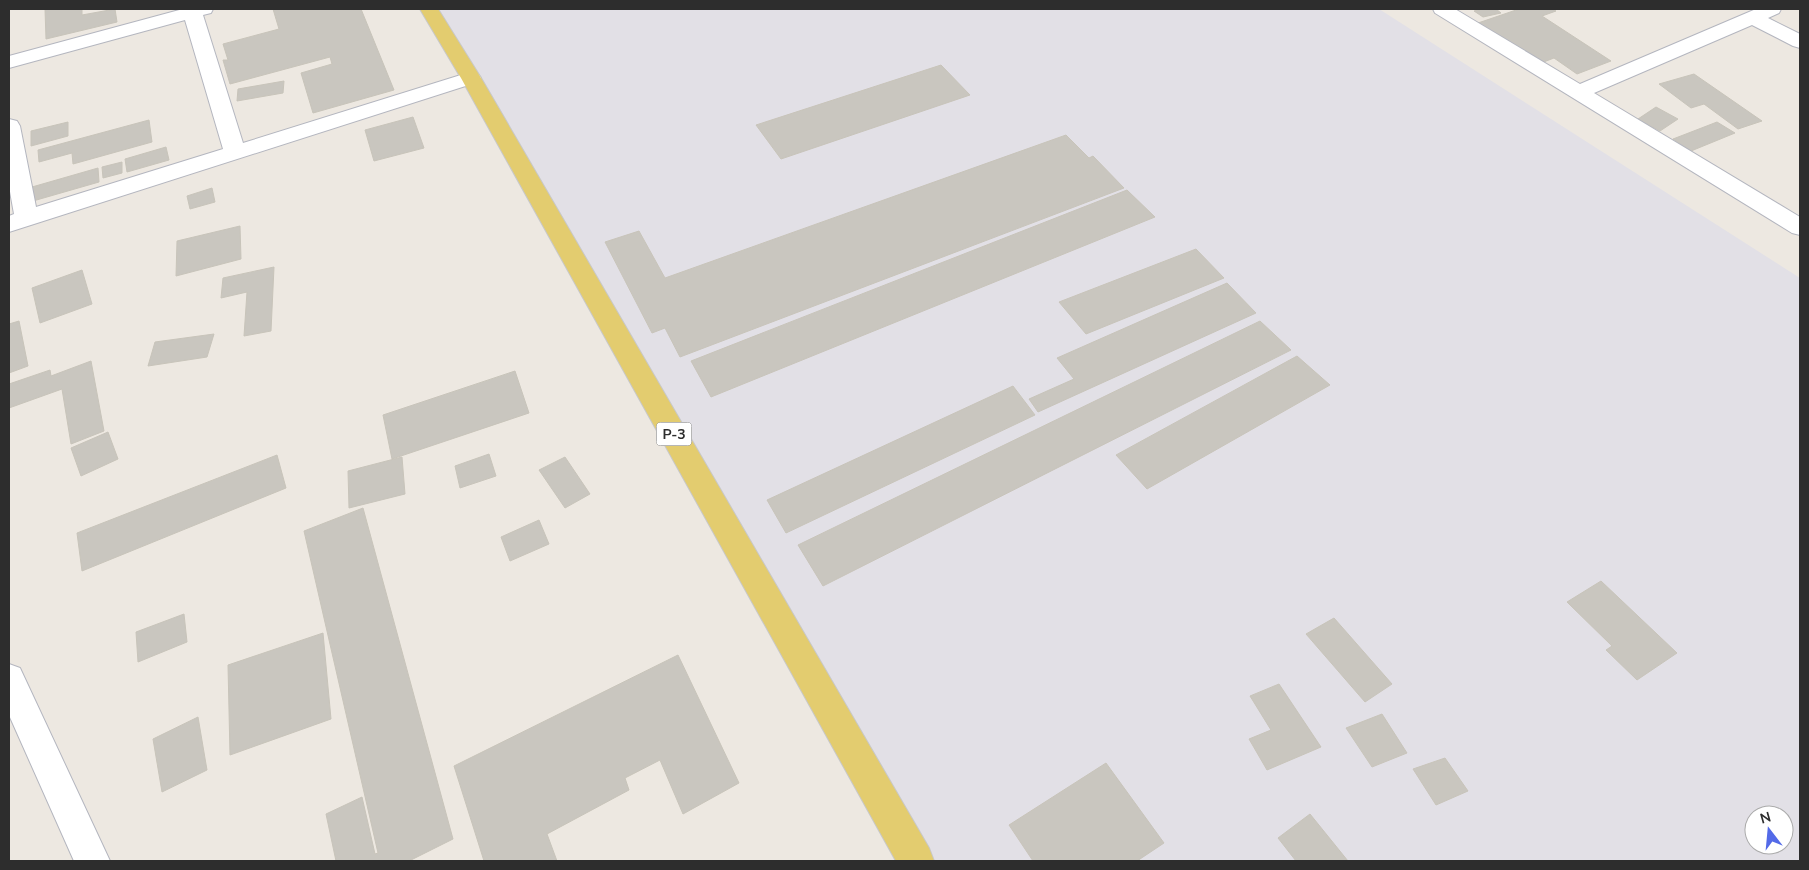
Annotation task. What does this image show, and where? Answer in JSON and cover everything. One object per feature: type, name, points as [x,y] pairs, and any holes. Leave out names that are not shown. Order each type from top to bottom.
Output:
[{"type":"main road","name":"P-3","points":[[429,9],[471,78],[916,861]]},
{"type":"street","points":[[1442,9],[1800,226]]},
{"type":"street","points":[[1578,92],[1772,9]]},
{"type":"street","points":[[9,62],[198,11],[235,152]]},
{"type":"street","points":[[1752,17],[1800,42]]},
{"type":"street","points":[[9,126],[17,221],[471,78]]},
{"type":"street","points":[[9,680],[92,861]]},
{"type":"shaded area","points":[[429,9],[1379,9],[1800,278],[1800,861],[910,861]]},
{"type":"building","points":[[45,9],[82,9],[82,15],[115,9],[117,22],[46,39]]},
{"type":"building","points":[[273,9],[361,9],[394,90],[313,113],[301,73],[332,64],[330,57],[230,84],[223,60],[228,60],[223,44],[279,29]]},
{"type":"building","points":[[1496,9],[1501,13],[1483,17],[1474,11]]},
{"type":"building","points":[[1519,9],[1552,9],[1556,11],[1542,16],[1611,61],[1577,74],[1554,58],[1536,65],[1478,23]]},
{"type":"building","points":[[941,65],[970,95],[781,159],[756,125]]},
{"type":"building","points":[[1694,74],[1762,121],[1738,129],[1704,104],[1691,108],[1659,84]]},
{"type":"building","points":[[284,81],[283,93],[237,101],[238,89]]},
{"type":"building","points":[[1656,107],[1678,119],[1660,131],[1638,119]]},
{"type":"building","points":[[413,117],[424,148],[374,161],[365,130]]},
{"type":"building","points":[[149,120],[152,142],[73,164],[72,153],[39,162],[38,150]]},
{"type":"building","points":[[68,122],[68,136],[31,146],[31,131]]},
{"type":"building","points":[[1717,122],[1735,133],[1691,151],[1673,139]]},
{"type":"building","points":[[1066,135],[1089,158],[1093,156],[1124,188],[680,357],[665,328],[652,333],[605,242],[639,231],[665,278]]},
{"type":"building","points":[[166,147],[169,160],[127,172],[125,159]]},
{"type":"building","points":[[122,162],[122,173],[103,178],[102,167]]},
{"type":"building","points":[[98,168],[99,182],[33,201],[32,187]]},
{"type":"building","points":[[212,188],[215,202],[190,209],[187,196]]},
{"type":"building","points":[[1127,190],[1155,217],[711,397],[691,361]]},
{"type":"building","points":[[240,226],[241,259],[176,276],[177,241]]},
{"type":"building","points":[[1196,249],[1224,278],[1086,334],[1059,302]]},
{"type":"building","points":[[274,267],[271,331],[244,336],[247,292],[221,298],[223,278]]},
{"type":"building","points":[[82,270],[92,304],[40,323],[32,288]]},
{"type":"building","points":[[1227,283],[1256,313],[1038,412],[1029,399],[1074,379],[1057,358]]},
{"type":"building","points":[[19,321],[28,366],[9,373],[9,324]]},
{"type":"building","points":[[1260,321],[1291,350],[823,586],[798,545]]},
{"type":"building","points":[[214,334],[207,357],[148,366],[155,342]]},
{"type":"building","points":[[1297,356],[1330,385],[1147,489],[1116,455]]},
{"type":"building","points":[[91,361],[104,431],[71,444],[62,389],[9,408],[9,384],[50,370],[51,376]]},
{"type":"building","points":[[515,371],[529,413],[392,459],[383,415]]},
{"type":"building","points":[[1013,386],[1035,415],[786,533],[767,500]]},
{"type":"building","points":[[108,432],[118,459],[81,476],[71,448]]},
{"type":"building","points":[[489,454],[496,476],[460,488],[455,466]]},
{"type":"building","points":[[277,455],[286,488],[82,571],[77,533]]},
{"type":"building","points":[[402,457],[405,494],[349,508],[348,471]]},
{"type":"building","points":[[565,457],[590,494],[565,508],[539,470]]},
{"type":"building","points":[[363,508],[453,839],[409,861],[336,861],[326,814],[362,797],[375,854],[378,853],[304,531]]},
{"type":"building","points":[[539,520],[549,544],[510,561],[501,537]]},
{"type":"building","points":[[1601,581],[1677,653],[1637,680],[1606,650],[1612,646],[1567,602]]},
{"type":"building","points":[[184,614],[187,642],[138,662],[136,632]]},
{"type":"building","points":[[1334,618],[1392,684],[1365,702],[1306,634]]},
{"type":"building","points":[[323,633],[331,719],[230,755],[228,665]]},
{"type":"building","points":[[678,655],[739,783],[683,814],[660,760],[625,778],[629,790],[547,834],[557,861],[484,861],[454,766]]},
{"type":"building","points":[[1279,684],[1321,747],[1267,770],[1249,739],[1271,730],[1250,696]]},
{"type":"building","points":[[1382,714],[1407,753],[1372,767],[1346,728]]},
{"type":"building","points":[[198,717],[207,770],[162,792],[153,739]]},
{"type":"building","points":[[1445,758],[1468,791],[1436,805],[1413,769]]},
{"type":"building","points":[[1106,763],[1164,843],[1137,861],[1033,861],[1009,825]]},
{"type":"building","points":[[1310,814],[1348,861],[1296,861],[1278,838]]}]
